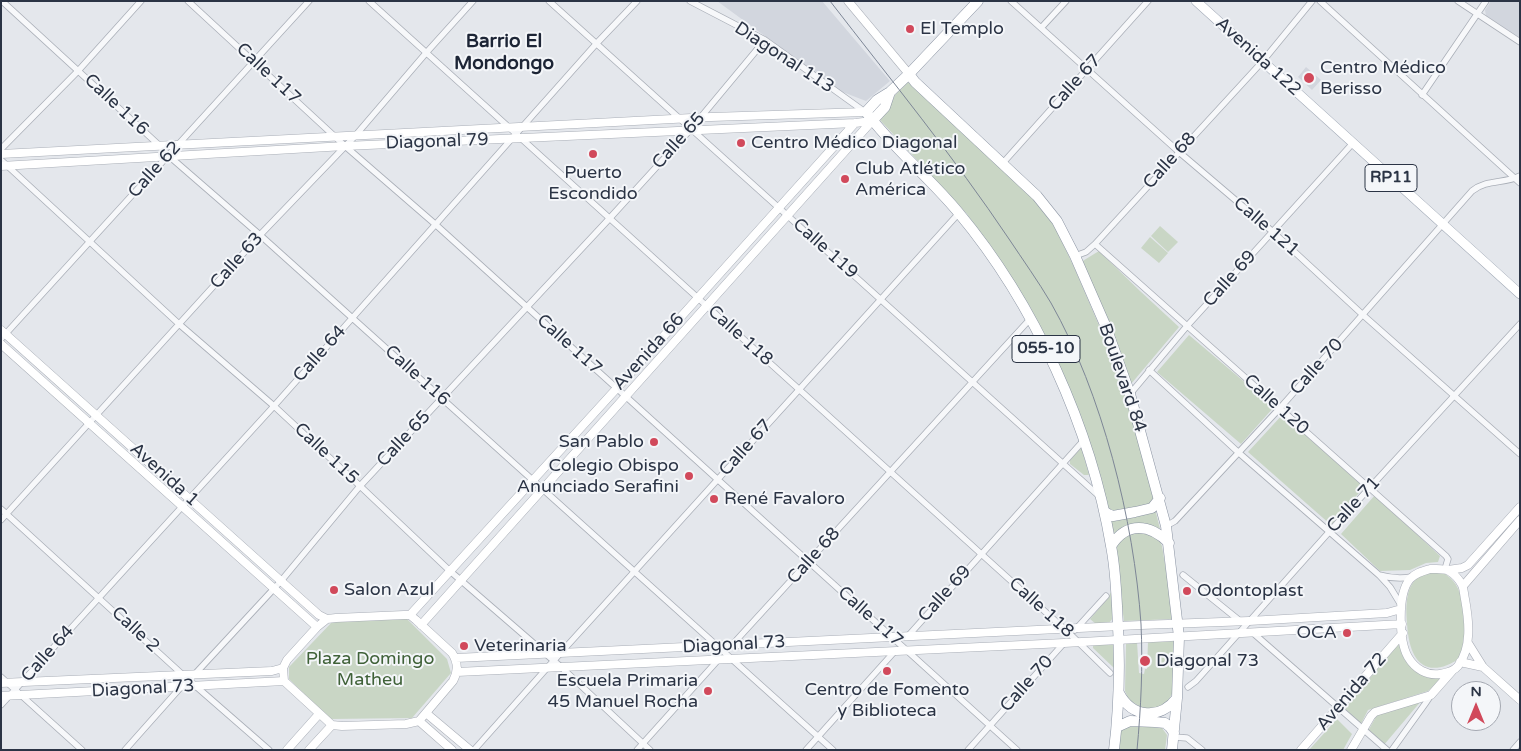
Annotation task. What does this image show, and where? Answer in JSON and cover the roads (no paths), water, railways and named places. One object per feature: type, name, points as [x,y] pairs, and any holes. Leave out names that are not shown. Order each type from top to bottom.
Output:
[{"type":"highway","name":"Avenida 66","points":[[866,112],[876,100],[890,92],[909,74],[978,1]]},
{"type":"highway","name":"Boulevard 84","points":[[909,74],[915,82],[1037,196],[1048,209],[1057,221],[1075,256],[1106,327],[1130,394],[1160,498],[1169,543],[1179,637],[1177,698],[1172,750]]},
{"type":"highway","name":"Avenida 66","points":[[872,121],[885,107],[890,92]]},
{"type":"highway","name":"Diagonal 113","points":[[866,112],[872,121]]},
{"type":"highway","name":"055-10","points":[[872,121],[959,213],[994,260],[1031,318],[1059,376],[1085,439],[1104,511],[1114,569],[1119,640],[1119,693],[1114,750]]},
{"type":"highway","points":[[1104,511],[1113,516],[1135,512],[1152,508],[1160,498]]},
{"type":"highway","points":[[1111,546],[1120,534],[1138,528],[1154,530],[1169,543]]},
{"type":"highway","points":[[1119,693],[1131,708],[1148,714],[1162,711],[1173,704],[1177,698]]},
{"type":"highway","points":[[1117,727],[1130,721],[1155,722],[1170,727],[1174,735]]},
{"type":"main road","points":[[848,1],[909,74]]},
{"type":"main road","name":"Avenida 122","points":[[1196,1],[1520,294]]},
{"type":"main road","name":"Diagonal 79","points":[[1,154],[700,118],[866,112]]},
{"type":"main road","name":"Avenida 66","points":[[410,615],[866,112]]},
{"type":"main road","name":"Diagonal 79","points":[[3,164],[517,137],[872,121]]},
{"type":"main road","name":"Avenida 66","points":[[421,625],[872,121]]},
{"type":"main road","name":"Avenida 1","points":[[3,334],[190,498],[281,581],[327,619]]},
{"type":"main road","name":"Avenida 1","points":[[1,344],[317,627]]},
{"type":"main road","points":[[1453,670],[1441,674],[1425,672],[1418,668],[1408,656],[1403,633],[1401,607],[1405,588],[1411,577],[1421,571],[1430,569],[1447,570],[1462,568],[1468,565],[1520,507]]},
{"type":"main road","points":[[1463,586],[1520,520]]},
{"type":"main road","points":[[1430,695],[1460,662],[1468,643],[1463,586],[1447,570]]},
{"type":"main road","name":"Diagonal 73","points":[[456,658],[892,637],[1071,631],[1118,626],[1245,623],[1388,613],[1401,607]]},
{"type":"main road","points":[[410,615],[456,658],[456,672],[453,681],[419,721],[406,724],[332,725],[284,681],[283,668],[287,660],[317,627],[327,619],[410,615]]},
{"type":"main road","name":"Diagonal 73","points":[[456,672],[722,656],[732,659],[1402,624]]},
{"type":"main road","name":"Avenida 72","points":[[1301,750],[1403,633]]},
{"type":"main road","points":[[1468,643],[1483,667],[1520,700]]},
{"type":"main road","points":[[1460,662],[1483,667]]},
{"type":"main road","name":"Diagonal 73","points":[[4,683],[189,676],[283,668]]},
{"type":"main road","name":"Diagonal 73","points":[[1,696],[16,693],[284,681]]},
{"type":"main road","name":"Avenida 72","points":[[1351,750],[1375,712],[1430,695]]},
{"type":"main road","points":[[426,713],[470,750]]},
{"type":"main road","points":[[287,750],[319,714]]},
{"type":"main road","points":[[419,721],[452,750]]},
{"type":"main road","points":[[310,750],[332,725]]},
{"type":"street","name":"Calle 116","points":[[2,1],[169,156],[260,235],[718,646],[722,656]]},
{"type":"street","points":[[1,149],[78,70],[141,1]]},
{"type":"street","name":"Calle 117","points":[[188,1],[345,146],[435,224],[892,637],[901,649],[1017,750]]},
{"type":"street","name":"Calle 62","points":[[3,334],[169,156],[309,1]]},
{"type":"street","name":"Calle 118","points":[[369,1],[517,137],[981,554],[1071,631],[1078,642],[1110,672]]},
{"type":"street","name":"Calle 63","points":[[1,520],[260,235],[355,136],[473,1]]},
{"type":"street","name":"Calle 119","points":[[549,1],[1100,497]]},
{"type":"street","name":"Calle 64","points":[[1,705],[16,693],[23,682],[274,406],[435,224],[517,137],[523,127],[596,44],[637,1]]},
{"type":"street","name":"Diagonal 113","points":[[690,1],[765,40],[866,112]]},
{"type":"street","name":"Calle 121","points":[[1011,1],[1179,152],[1273,232],[1363,315],[1520,454]]},
{"type":"street","points":[[1041,28],[1066,1]]},
{"type":"street","name":"Calle 67","points":[[1002,164],[1148,1]]},
{"type":"street","name":"Calle 68","points":[[1075,256],[1086,252],[1095,244],[1262,62],[1312,1]]},
{"type":"street","points":[[1320,1],[1422,95],[1518,179]]},
{"type":"street","points":[[1458,1],[1520,42]]},
{"type":"street","points":[[1422,95],[1486,1]]},
{"type":"street","name":"Calle 65","points":[[125,750],[189,676],[281,581],[360,486],[691,130],[765,40]]},
{"type":"street","name":"Calle 69","points":[[1130,394],[1187,326],[1353,144]]},
{"type":"street","name":"Calle 115","points":[[3,164],[179,324],[274,406],[450,571],[561,667],[650,750]]},
{"type":"street","name":"Calle 70","points":[[1166,526],[1175,522],[1239,453],[1472,191],[1486,183],[1518,179]]},
{"type":"street","name":"Calle 67","points":[[474,750],[959,213]]},
{"type":"street","name":"Calle 120","points":[[1095,244],[1446,556],[1448,559],[1447,570]]},
{"type":"street","name":"Calle 68","points":[[637,750],[1031,318]]},
{"type":"street","name":"Calle 71","points":[[1188,687],[1196,681],[1238,634],[1245,623],[1520,324]]},
{"type":"street","points":[[1149,370],[1239,453],[1379,576],[1390,587],[1401,607]]},
{"type":"street","name":"Calle 69","points":[[806,750],[901,649],[908,637],[1085,439]]},
{"type":"street","name":"Calle 2","points":[[1,510],[189,676],[197,686],[269,750]]},
{"type":"street","points":[[1183,575],[1245,623],[1253,633],[1387,750]]},
{"type":"street","points":[[1379,576],[1403,579],[1411,577]]},
{"type":"street","name":"Calle 70","points":[[968,750],[1064,643],[1071,631],[1106,596]]},
{"type":"street","points":[[732,659],[833,750]]},
{"type":"street","points":[[1,677],[4,683],[82,750]]},
{"type":"street","points":[[1392,750],[1430,695]]},
{"type":"street","points":[[1174,735],[1187,738],[1202,750]]},
{"type":"street","points":[[1513,750],[1520,742]]},
{"type":"tram line","points":[[830,1],[988,208],[1051,303],[1086,376],[1113,458],[1123,500],[1137,584],[1142,656],[1137,750]]},
{"type":"place","name":"El Templo","points":[[910,29]]},
{"type":"place","name":"Centro Médico Berisso","points":[[1309,78]]},
{"type":"place","name":"Centro Médico Diagonal","points":[[741,143]]},
{"type":"place","name":"Puerto Escondido","points":[[593,154]]},
{"type":"place","name":"Club Atlético América","points":[[845,179]]},
{"type":"place","name":"San Pablo","points":[[654,442]]},
{"type":"place","name":"Colegio Obispo Anunciado Serafini","points":[[689,476]]},
{"type":"place","name":"René Favaloro","points":[[714,499]]},
{"type":"place","name":"Salon Azul","points":[[334,590]]},
{"type":"place","name":"Odontoplast","points":[[1187,591]]},
{"type":"place","name":"OCA","points":[[1347,633]]},
{"type":"place","name":"Veterinaria","points":[[464,646]]},
{"type":"place","name":"Diagonal 73","points":[[1145,661]]},
{"type":"place","name":"Centro de Fomento y Biblioteca","points":[[887,671]]},
{"type":"place","name":"Escuela Primaria 45 Manuel Rocha","points":[[708,691]]},
{"type":"district","name":"Barrio El Mondongo","points":[[504,53]]},
{"type":"park label","name":"Plaza Domingo Matheu","points":[[370,670]]}]
